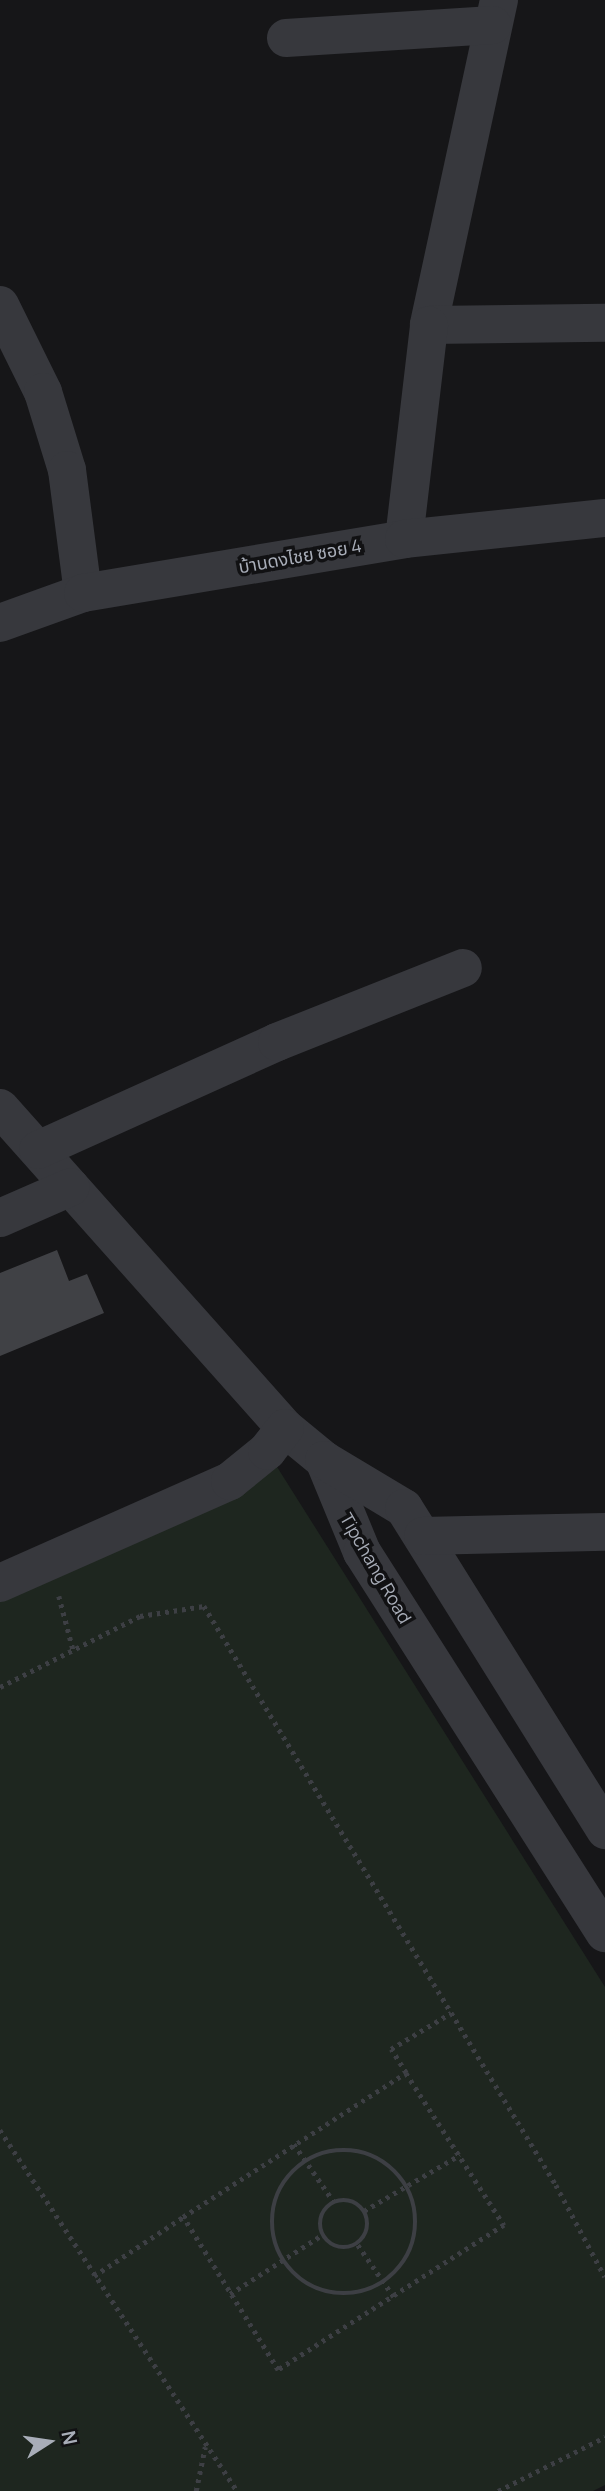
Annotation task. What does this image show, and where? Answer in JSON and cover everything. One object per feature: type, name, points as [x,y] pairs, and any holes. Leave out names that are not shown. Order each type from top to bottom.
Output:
[{"type":"street","points":[[286,38],[496,12],[429,325],[404,539]]},
{"type":"street","points":[[0,305],[43,393],[67,470],[83,593]]},
{"type":"street","points":[[429,325],[605,323]]},
{"type":"street","name":"บ้านดงไชย ซอย 4","points":[[0,623],[83,593],[404,539],[605,518]]},
{"type":"street","points":[[38,1150],[277,1042],[463,968]]},
{"type":"street","name":"Tipchang Road","points":[[0,1108],[285,1428],[324,1460],[362,1552],[605,1933]]},
{"type":"street","points":[[0,1218],[71,1187]]},
{"type":"street","points":[[0,1583],[230,1481],[267,1451],[285,1428]]},
{"type":"street","points":[[324,1460],[404,1508],[605,1830]]},
{"type":"street","points":[[423,1536],[605,1532]]},
{"type":"path","points":[[45,1563],[73,1649]]},
{"type":"path","points":[[0,1687],[139,1616],[204,1606],[451,2013],[605,2277]]},
{"type":"path","points":[[183,2217],[278,2370],[504,2225],[391,2049],[451,2013]]},
{"type":"path","points":[[94,2276],[406,2073]]},
{"type":"path","points":[[0,2130],[236,2491]]},
{"type":"path","points":[[294,2144],[334,2202]]},
{"type":"path","points":[[331,2150],[357,2151],[380,2159],[407,2186],[416,2232],[405,2262],[385,2283],[356,2294],[323,2292],[300,2280],[282,2261],[272,2230],[276,2197],[307,2161],[331,2150]]},
{"type":"path","points":[[364,2211],[460,2155]]},
{"type":"path","points":[[352,2201],[364,2211],[367,2233],[358,2245],[342,2249],[322,2235],[320,2218],[334,2202],[352,2201]]},
{"type":"path","points":[[230,2294],[322,2235]]},
{"type":"path","points":[[358,2245],[394,2297]]},
{"type":"path","points":[[498,2491],[605,2437]]},
{"type":"path","points":[[196,2491],[205,2447]]},
{"type":"shaded area","points":[[267,1451],[605,1987],[605,2485],[593,2491],[0,2491],[0,1582]]},
{"type":"building","points":[[57,1250],[69,1281],[87,1274],[104,1313],[0,1356],[0,1273]]}]
